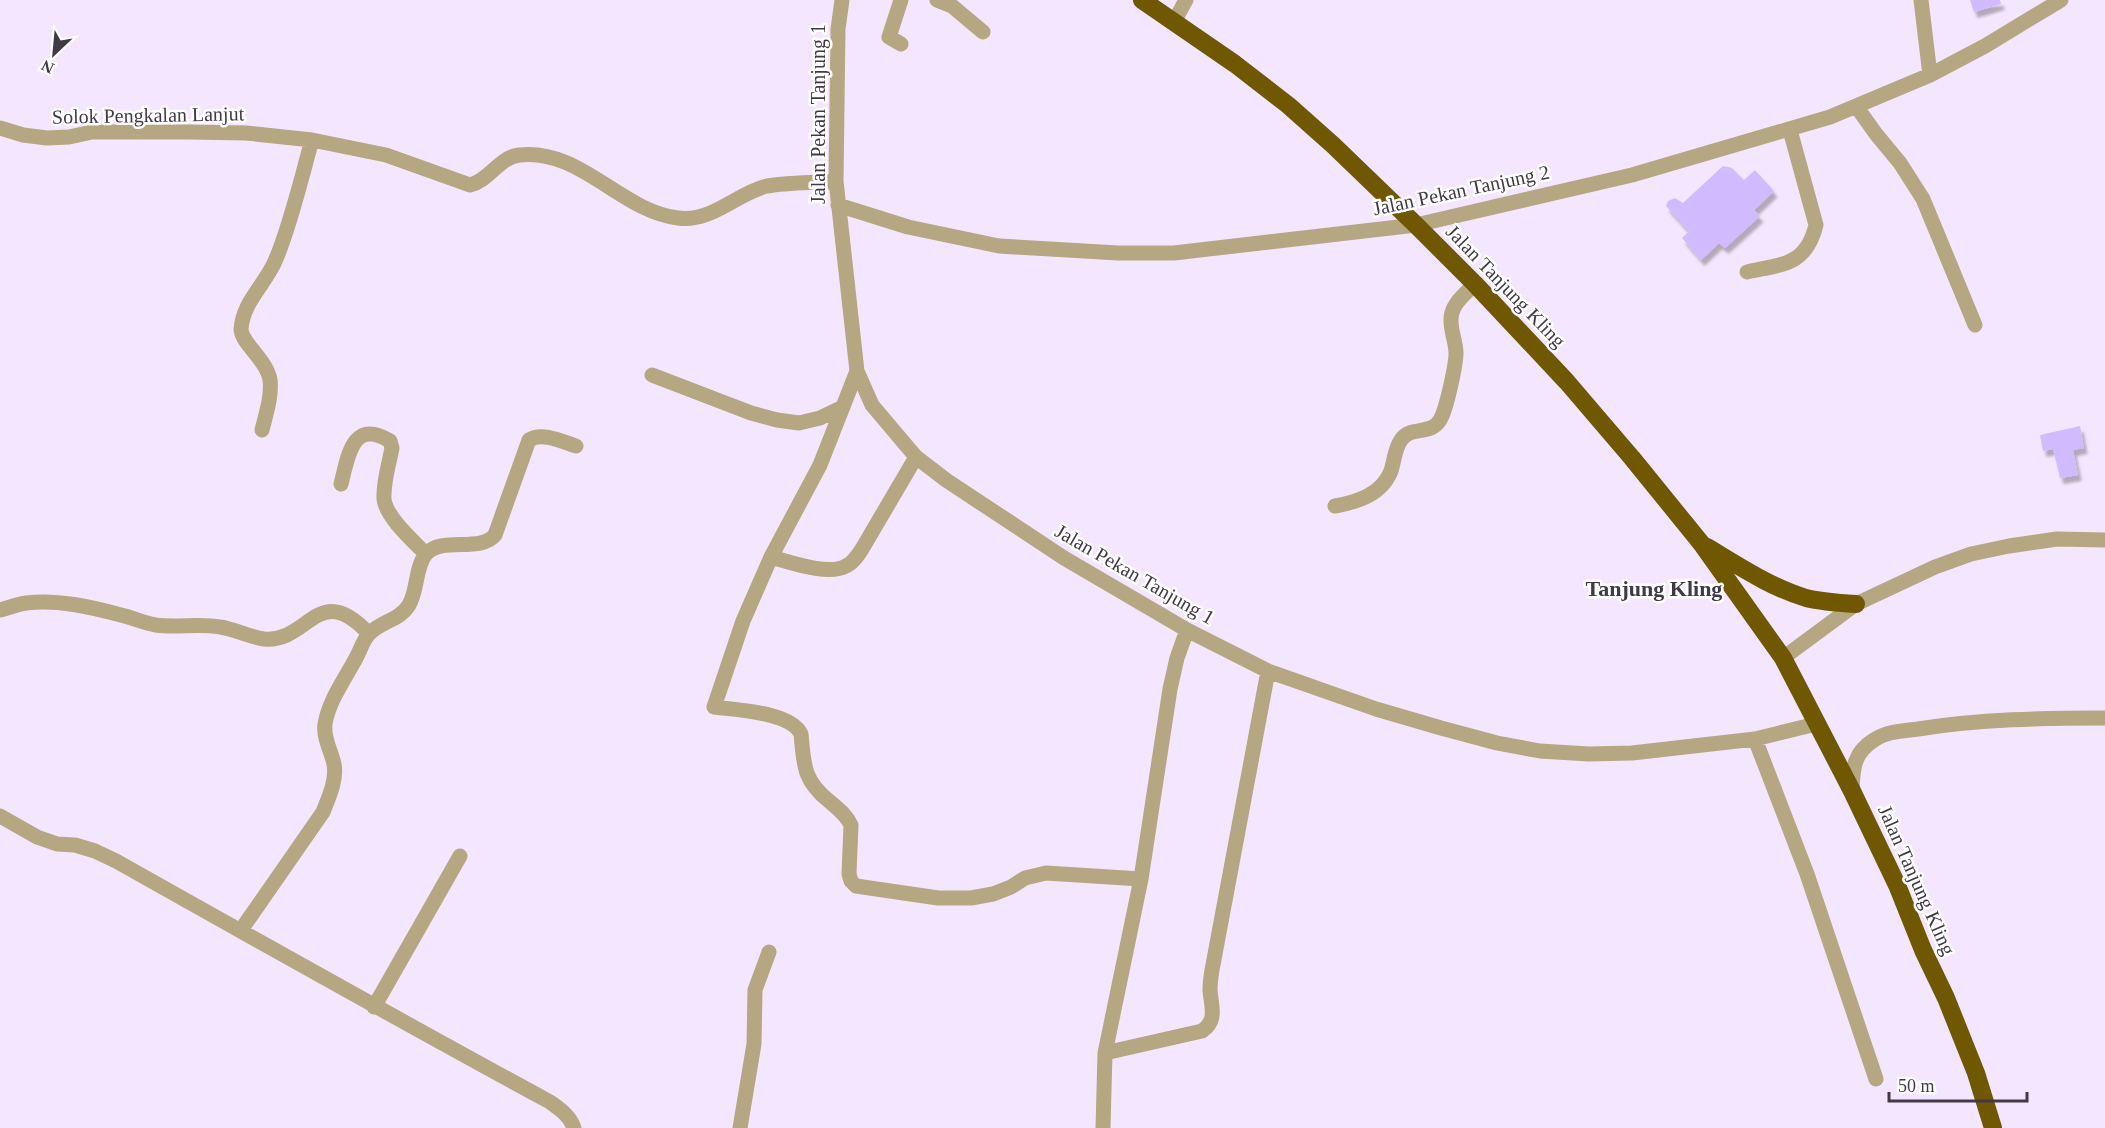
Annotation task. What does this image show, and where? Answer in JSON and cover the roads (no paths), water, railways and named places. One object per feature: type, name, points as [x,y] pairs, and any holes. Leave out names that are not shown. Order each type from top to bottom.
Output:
[{"type":"highway","name":"Jalan Tanjung Kling","points":[[1143,0],[1175,20],[1288,105],[1416,225],[1567,382],[1701,543],[1783,658],[1852,791],[1897,885],[1923,950],[1946,998],[1976,1073],[1993,1128]]},
{"type":"highway","points":[[1701,543],[1757,577],[1790,592],[1823,602],[1856,604]]},
{"type":"street","name":"Jalan Pekan Tanjung 1","points":[[842,0],[838,29],[836,182],[857,371],[872,405],[916,457],[946,480],[1064,558],[1187,630],[1268,671],[1376,709],[1431,725],[1497,743],[1540,751],[1589,754],[1632,753],[1755,739],[1816,724]]},
{"type":"street","points":[[901,0],[889,37],[902,44]]},
{"type":"street","points":[[938,0],[952,6],[983,32]]},
{"type":"street","points":[[1175,20],[1186,0]]},
{"type":"street","points":[[1921,0],[1930,75]]},
{"type":"street","name":"Jalan Pekan Tanjung 2","points":[[837,205],[908,227],[999,246],[1118,253],[1174,253],[1416,225],[1632,175],[1790,130],[1930,75],[1985,46],[2061,0]]},
{"type":"street","points":[[1856,106],[1900,163],[1923,199],[1976,325]]},
{"type":"street","name":"Solok Pengkalan Lanjut","points":[[0,128],[23,135],[47,138],[69,137],[92,132],[189,132],[246,133],[312,140],[386,156],[470,185],[480,183],[507,158],[520,155],[541,156],[581,169],[654,212],[680,219],[702,216],[767,186],[836,182]]},
{"type":"street","points":[[1747,272],[1786,264],[1807,249],[1813,238],[1816,225],[1790,130]]},
{"type":"street","points":[[262,430],[269,400],[270,380],[262,360],[249,346],[241,332],[243,315],[275,260],[312,140]]},
{"type":"street","points":[[1335,506],[1354,503],[1369,496],[1380,487],[1390,473],[1401,439],[1409,433],[1430,430],[1438,424],[1443,414],[1456,354],[1450,320],[1454,308],[1475,284]]},
{"type":"street","points":[[857,371],[820,465],[771,557],[743,621],[714,707],[781,718],[795,724],[799,729],[804,768],[808,778],[820,794],[848,818],[851,825],[849,874],[856,886],[938,898],[971,898],[993,894],[1025,878],[1046,873],[1141,879]]},
{"type":"street","points":[[652,375],[751,413],[777,420],[799,423],[810,421],[843,407]]},
{"type":"street","points":[[340,484],[349,453],[357,439],[364,434],[372,434],[390,441],[392,448],[384,497],[385,507],[426,554]]},
{"type":"street","points":[[241,930],[323,812],[332,790],[334,765],[327,743],[325,726],[331,705],[369,634],[384,623],[400,616],[406,609],[426,554],[434,548],[485,542],[492,539],[529,440],[534,437],[547,437],[576,446]]},
{"type":"street","points":[[771,557],[819,569],[833,570],[846,567],[862,549],[916,457]]},
{"type":"street","points":[[1783,658],[1856,604],[1910,577],[1971,554],[2057,539],[2105,540]]},
{"type":"street","points":[[0,610],[25,603],[82,606],[156,625],[220,627],[266,639],[282,636],[317,615],[330,612],[344,614],[357,622],[369,634]]},
{"type":"street","points":[[1103,1128],[1105,1053],[1141,879],[1170,689],[1177,658],[1187,630]]},
{"type":"street","points":[[1105,1053],[1202,1031],[1213,1019],[1210,988],[1212,970],[1268,671]]},
{"type":"street","points":[[1852,791],[1853,765],[1863,750],[1885,734],[1936,726],[2038,718],[2105,718]]},
{"type":"street","points":[[1755,739],[1811,885],[1876,1079]]},
{"type":"street","points":[[0,816],[37,837],[57,844],[75,845],[105,856],[241,930],[374,1007],[550,1102],[564,1112],[573,1122],[574,1128]]},
{"type":"street","points":[[374,1007],[460,856]]},
{"type":"street","points":[[740,1128],[754,1044],[755,990],[770,952]]},
{"type":"district","name":"Tanjung Kling","points":[[1654,588]]}]
